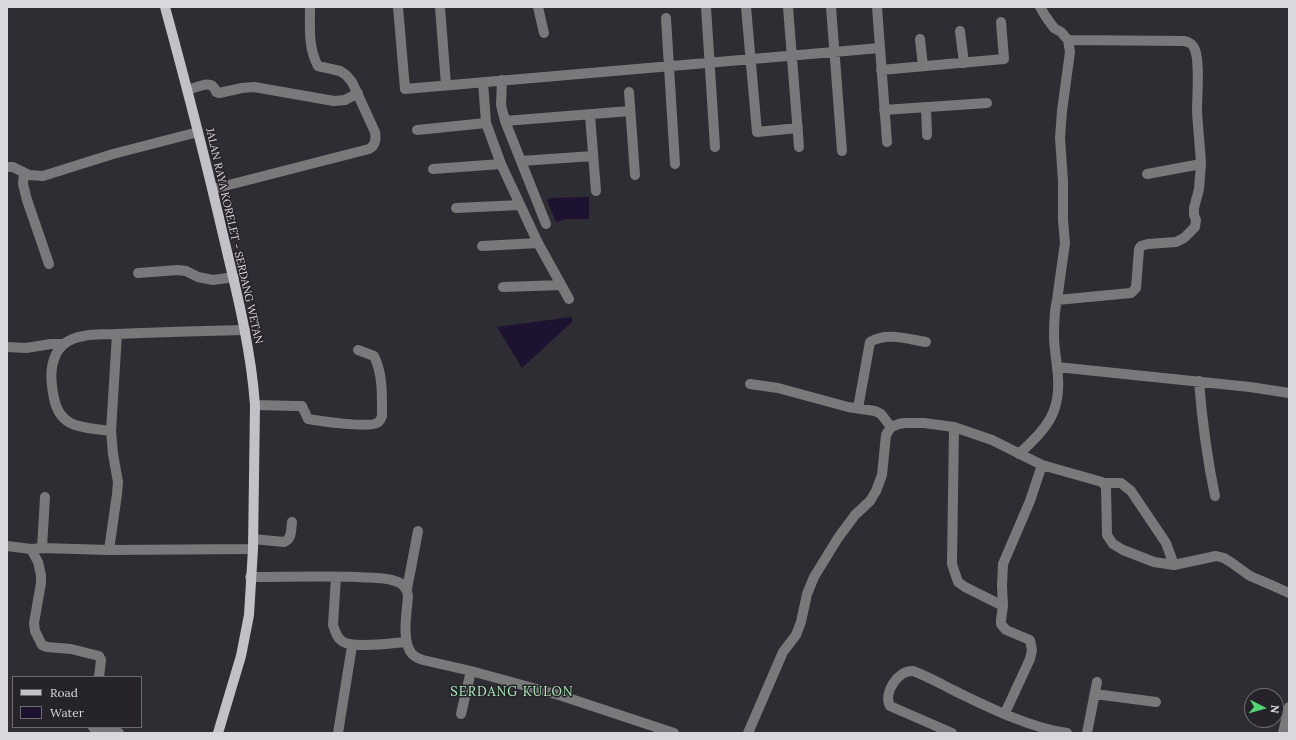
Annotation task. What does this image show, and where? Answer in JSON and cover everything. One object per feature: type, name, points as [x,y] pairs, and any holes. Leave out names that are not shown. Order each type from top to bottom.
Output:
[{"type":"main road","name":"JALAN RAYA KORELET - SERDANG WETAN","points":[[165,7],[188,90],[234,277],[245,330],[254,387],[253,544],[249,615],[241,656],[218,733]]},
{"type":"street","points":[[213,189],[373,147],[376,138],[352,82],[340,71],[318,66],[314,58],[310,37],[310,7]]},
{"type":"street","points":[[398,7],[405,89],[880,48]]},
{"type":"street","points":[[440,7],[446,85]]},
{"type":"street","points":[[538,7],[544,33]]},
{"type":"street","points":[[706,7],[715,146]]},
{"type":"street","points":[[746,7],[757,132],[798,128]]},
{"type":"street","points":[[788,7],[799,146]]},
{"type":"street","points":[[831,7],[842,151]]},
{"type":"street","points":[[877,7],[887,142]]},
{"type":"street","points":[[1019,454],[1045,428],[1055,410],[1058,393],[1057,367],[1054,352],[1054,329],[1055,308],[1064,243],[1063,181],[1060,138],[1062,104],[1070,52],[1068,40],[1061,32],[1054,28],[1040,7]]},
{"type":"street","points":[[666,18],[675,164]]},
{"type":"street","points":[[882,70],[1004,59],[1001,22]]},
{"type":"street","points":[[960,31],[964,63]]},
{"type":"street","points":[[920,39],[923,66]]},
{"type":"street","points":[[1057,300],[1131,293],[1135,290],[1137,283],[1139,249],[1141,246],[1176,242],[1184,238],[1195,227],[1196,220],[1194,208],[1199,189],[1201,164],[1197,112],[1197,55],[1196,50],[1190,42],[1184,40],[1068,40]]},
{"type":"street","points":[[502,80],[501,105],[505,122],[546,224]]},
{"type":"street","points":[[483,82],[486,123],[501,164],[538,243],[569,299]]},
{"type":"street","points":[[188,90],[207,84],[214,86],[216,92],[219,93],[254,87],[334,102],[345,100],[358,93]]},
{"type":"street","points":[[629,92],[635,175]]},
{"type":"street","points":[[884,110],[987,102]]},
{"type":"street","points":[[926,107],[927,135]]},
{"type":"street","points":[[505,122],[630,112]]},
{"type":"street","points":[[590,115],[596,191]]},
{"type":"street","points":[[417,130],[486,123]]},
{"type":"street","points":[[7,167],[36,176],[50,175],[120,152],[198,132]]},
{"type":"street","points":[[521,161],[593,156]]},
{"type":"street","points":[[434,169],[501,164]]},
{"type":"street","points":[[1148,174],[1201,164]]},
{"type":"street","points":[[24,173],[23,184],[27,200],[49,264]]},
{"type":"street","points":[[456,208],[520,205]]},
{"type":"street","points":[[482,246],[538,243]]},
{"type":"street","points":[[138,273],[178,270],[186,271],[198,277],[213,280],[234,277]]},
{"type":"street","points":[[503,287],[561,285]]},
{"type":"street","points":[[7,347],[26,348],[51,344],[64,344],[83,336],[245,330]]},
{"type":"street","points":[[109,550],[118,482],[111,431],[117,334]]},
{"type":"street","points":[[858,408],[870,342],[877,338],[892,337],[926,342]]},
{"type":"street","points":[[64,344],[56,354],[52,365],[54,399],[59,414],[64,420],[71,423],[111,431]]},
{"type":"street","points":[[255,405],[302,406],[308,419],[355,425],[376,424],[381,420],[382,416],[382,387],[378,365],[374,356],[358,350]]},
{"type":"street","points":[[1057,367],[1200,381],[1289,393]]},
{"type":"street","points":[[1200,381],[1202,412],[1215,496]]},
{"type":"street","points":[[750,384],[778,388],[848,407],[875,411],[881,414],[891,427]]},
{"type":"street","points":[[748,733],[784,652],[796,635],[801,622],[807,594],[814,577],[842,532],[855,515],[870,501],[876,491],[882,475],[886,435],[891,427],[905,423],[924,423],[954,427],[992,440],[1042,465],[1098,480],[1104,483],[1121,483],[1131,491],[1166,543],[1174,565]]},
{"type":"street","points":[[954,427],[952,564],[958,582],[1003,606]]},
{"type":"street","points":[[1005,713],[1030,659],[1032,650],[1030,640],[1006,630],[1001,624],[1004,564],[1030,501],[1042,465]]},
{"type":"street","points":[[1104,483],[1106,492],[1107,535],[1113,544],[1154,562],[1174,565],[1216,556],[1224,558],[1250,576],[1289,593]]},
{"type":"street","points":[[42,548],[45,497]]},
{"type":"street","points":[[7,546],[31,549],[109,550],[284,542],[288,541],[292,522]]},
{"type":"street","points":[[418,531],[407,590],[408,596],[405,637],[412,654],[423,660],[471,670],[562,696],[674,733]]},
{"type":"street","points":[[31,549],[38,562],[41,575],[34,623],[35,631],[42,645],[47,647],[71,649],[99,656],[101,660],[99,676]]},
{"type":"street","points":[[250,577],[336,576],[386,579],[396,581],[403,585],[407,590]]},
{"type":"street","points":[[336,576],[334,625],[335,632],[342,642],[352,646],[406,642]]},
{"type":"street","points":[[338,733],[352,646]]},
{"type":"street","points":[[461,714],[471,670]]},
{"type":"street","points":[[952,733],[890,706],[888,698],[896,678],[905,671],[913,671],[1020,720],[1067,733]]},
{"type":"street","points":[[1087,733],[1098,682]]},
{"type":"street","points":[[1095,694],[1156,702]]},
{"type":"street","points":[[1283,733],[1289,707]]},
{"type":"street","points":[[94,728],[96,730],[119,733]]},
{"type":"water","points":[[589,197],[589,219],[566,219],[556,222],[547,200],[549,198]]},
{"type":"water","points":[[571,317],[573,321],[522,368],[497,327]]},
{"type":"district","name":"SERDANG KULON","points":[[512,692]]}]
